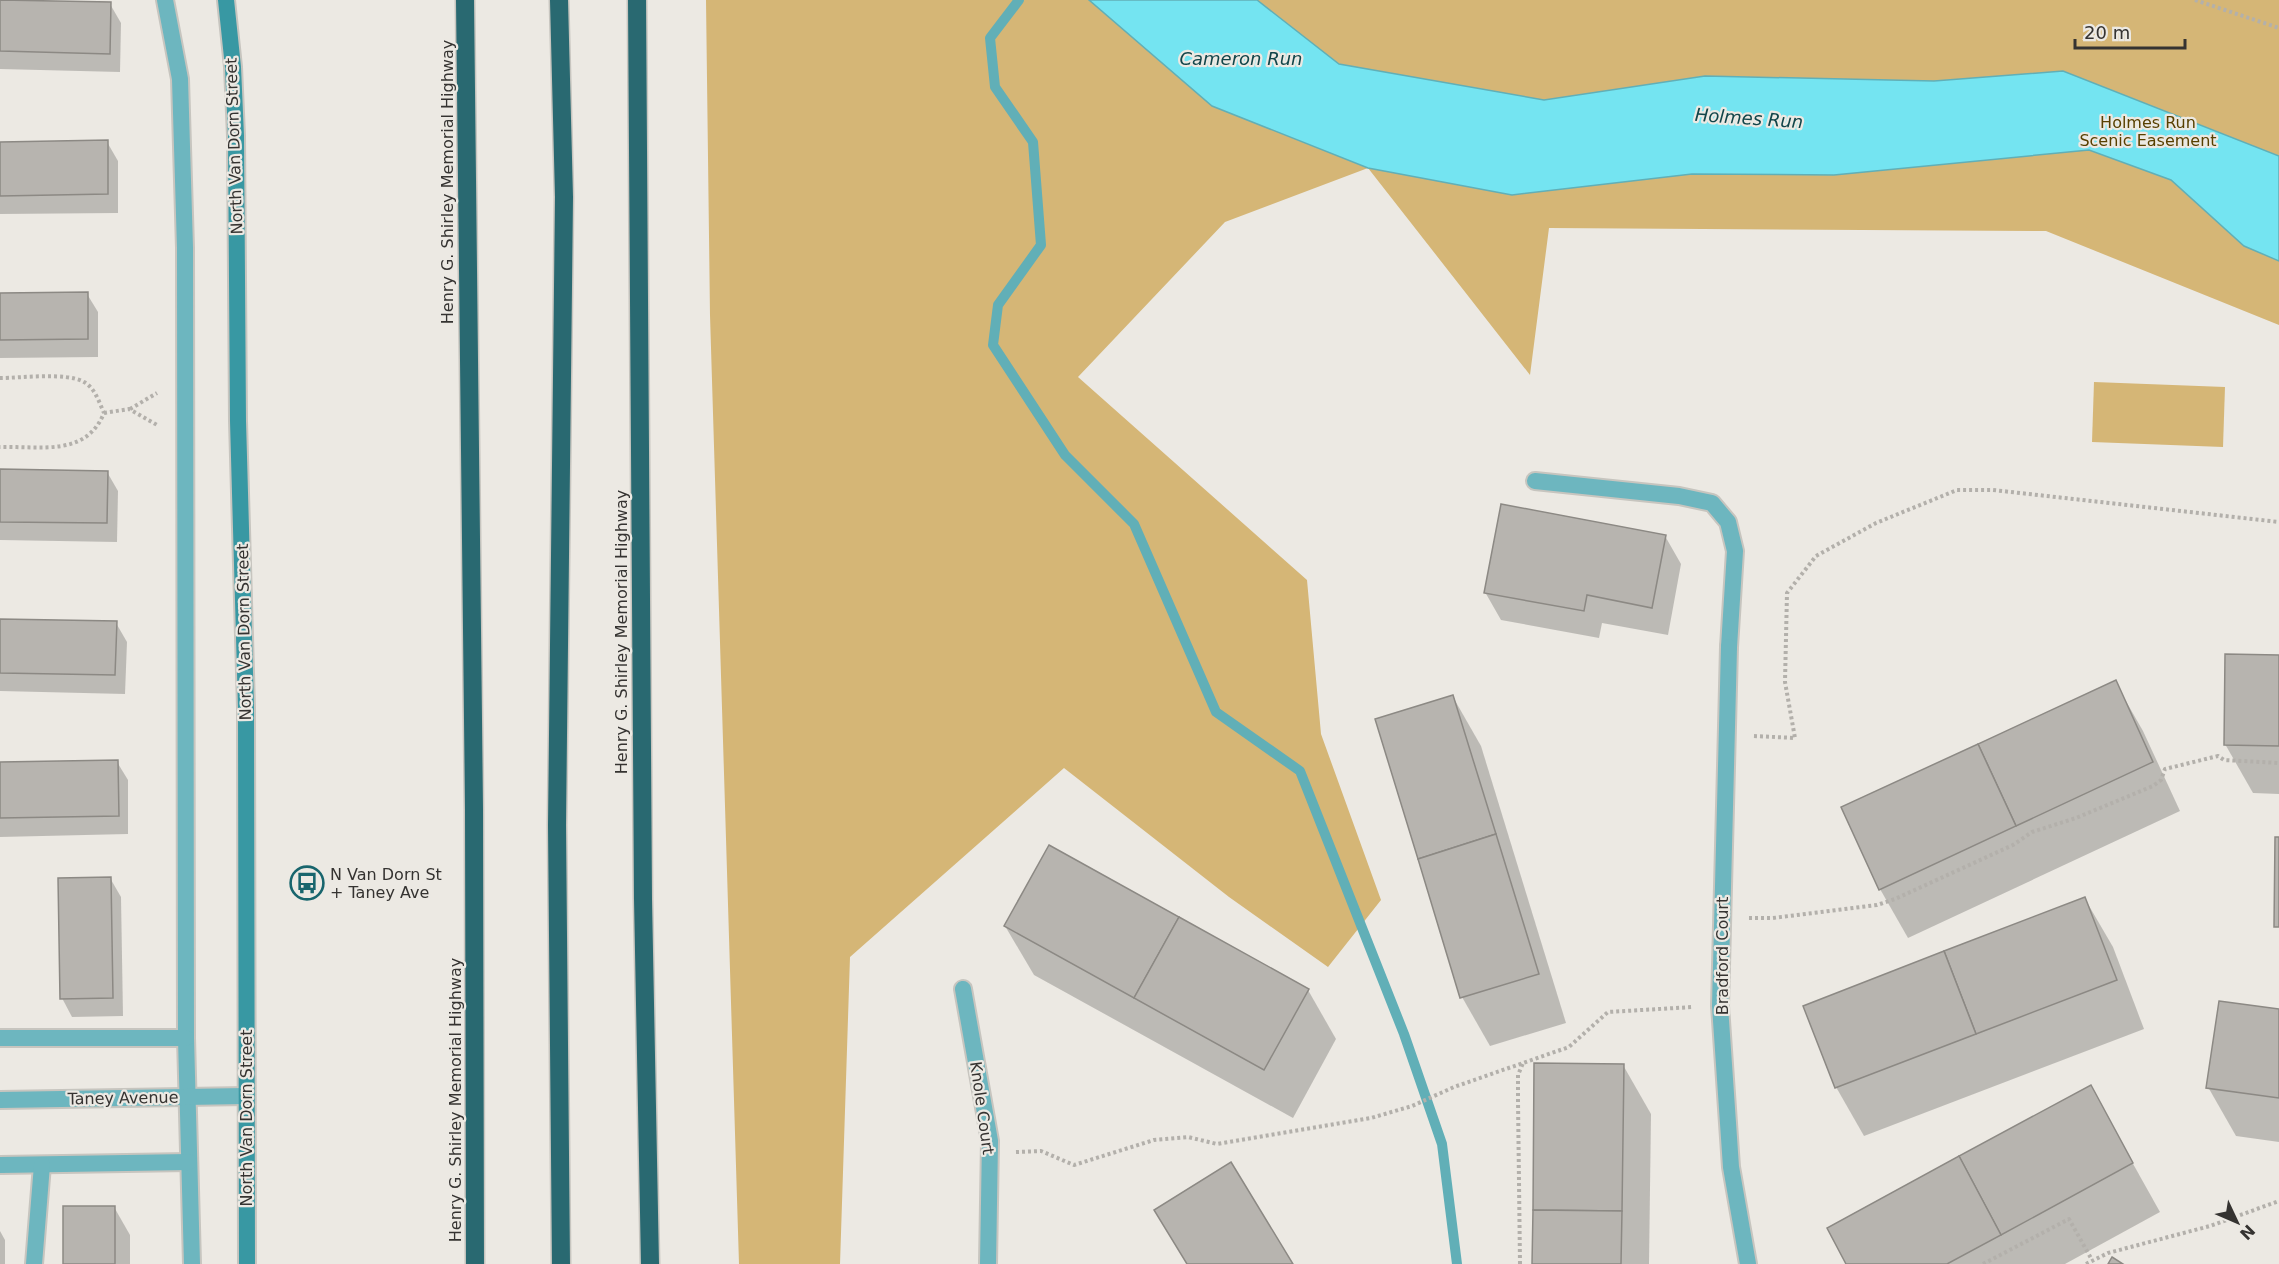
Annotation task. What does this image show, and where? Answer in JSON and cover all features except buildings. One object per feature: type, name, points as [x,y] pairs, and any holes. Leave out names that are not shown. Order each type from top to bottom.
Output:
[{"type":"highway","name":"Henry G. Shirley Memorial Highway","points":[[465,0],[474,809],[475,1264]]},
{"type":"highway","points":[[560,0],[564,197],[558,825],[561,1264]]},
{"type":"highway","name":"Henry G. Shirley Memorial Highway","points":[[637,0],[642,876],[650,1264]]},
{"type":"main road","name":"North Van Dorn Street","points":[[226,0],[233,68],[237,216],[238,421],[246,708],[247,1264]]},
{"type":"street","points":[[165,0],[180,79],[185,248],[186,1038],[192,1264]]},
{"type":"street","name":"Bradford Court","points":[[1535,481],[1678,496],[1712,502],[1728,522],[1735,551],[1729,647],[1720,1006],[1731,1167],[1748,1264]]},
{"type":"street","name":"Knole Court","points":[[963,989],[990,1141],[988,1264]]},
{"type":"street","points":[[0,1038],[186,1038]]},
{"type":"street","name":"Taney Avenue","points":[[0,1100],[246,1096]]},
{"type":"street","points":[[0,1165],[189,1162]]},
{"type":"street","points":[[34,1264],[42,1165]]},
{"type":"path","points":[[2195,0],[2279,28]]},
{"type":"path","points":[[0,378],[66,378],[84,382],[96,394],[104,413]]},
{"type":"path","points":[[104,413],[129,409],[163,390]]},
{"type":"path","points":[[129,409],[163,429]]},
{"type":"path","points":[[0,447],[74,445],[91,436],[104,413]]},
{"type":"path","points":[[1727,735],[1795,738],[1785,682],[1787,593],[1816,556],[1876,523],[1957,490],[1993,490],[2279,522]]},
{"type":"path","points":[[1722,918],[1773,918],[1877,905],[2013,845],[2032,832],[2076,818],[2153,786],[2161,780],[2165,769],[2218,756],[2224,760],[2279,763]]},
{"type":"path","points":[[989,1153],[1041,1152],[1074,1165],[1154,1140],[1188,1137],[1217,1144],[1352,1122],[1412,1106],[1454,1087],[1569,1047],[1608,1012],[1720,1006]]},
{"type":"path","points":[[1520,1264],[1518,1075],[1523,1063]]},
{"type":"path","points":[[2086,1264],[2108,1253],[2210,1226],[2279,1201]]},
{"type":"path","points":[[1983,1264],[2068,1219],[2092,1260]]},
{"type":"green space","name":"Holmes Run Scenic Easement","points":[[706,0],[2279,0],[2279,325],[2046,231],[1549,228],[1530,375],[1368,168],[1225,222],[1078,377],[1307,580],[1321,734],[1381,900],[1328,967],[1229,897],[1064,768],[850,957],[840,1264],[739,1264],[710,315]]},
{"type":"green space","points":[[2094,382],[2225,387],[2223,447],[2092,442]]},
{"type":"water","name":"Cameron Run","points":[[1089,0],[1257,0],[1339,64],[1544,100],[1705,76],[1934,81],[2063,71],[2279,156],[2279,261],[2244,246],[2171,180],[2089,150],[1834,175],[1692,174],[1512,195],[1368,168],[1212,106]]},
{"type":"waterway","points":[[1019,0],[990,38],[995,87],[1033,142],[1041,245],[998,305],[993,345],[1065,455],[1134,524],[1216,712],[1300,771],[1404,1034],[1442,1144],[1457,1264]]},
{"type":"place","name":"N Van Dorn St + Taney Ave","points":[[307,883]]},
{"type":"water label","name":"Holmes Run","points":[[1749,118]]}]
